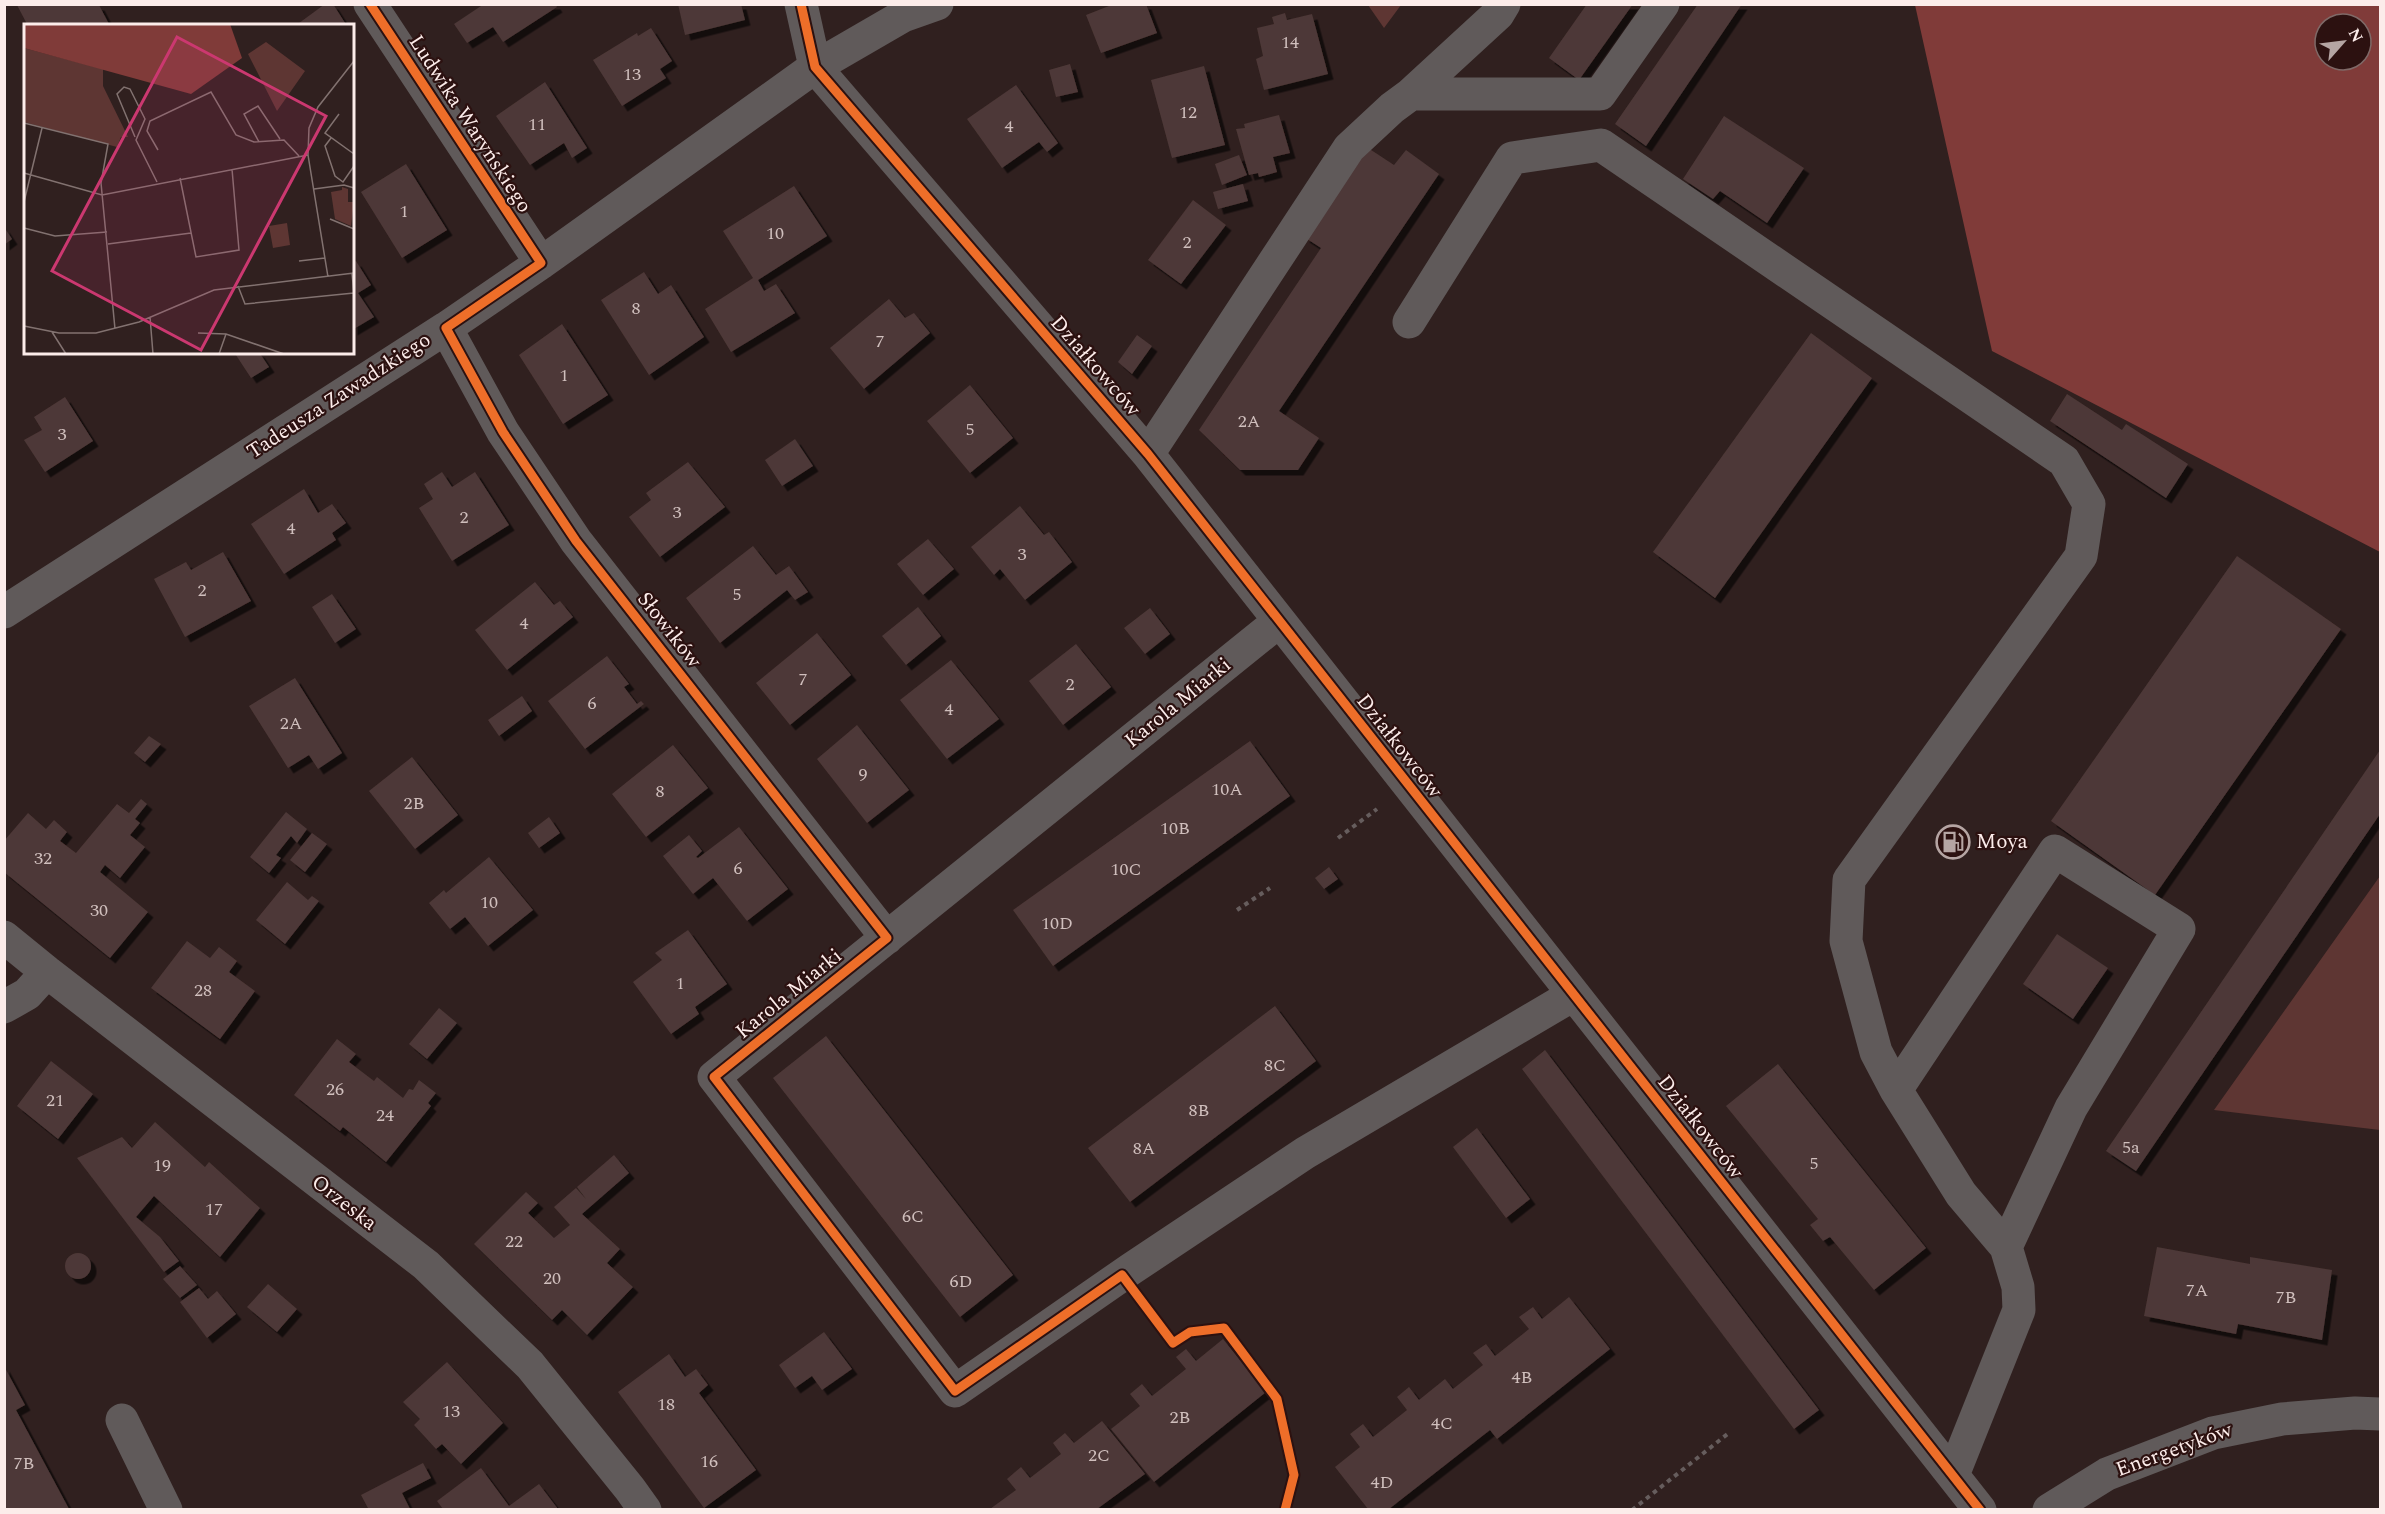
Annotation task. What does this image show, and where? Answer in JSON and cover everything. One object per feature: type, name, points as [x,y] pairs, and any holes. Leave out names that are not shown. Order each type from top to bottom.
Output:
[{"type":"street","name":"Ludwika Waryńskiego","points":[[370,4],[541,263]]},
{"type":"street","name":"Działkowców","points":[[801,4],[815,67],[1148,454],[1278,622],[1980,1509]]},
{"type":"street","name":"Tadeusza Zawadzkiego","points":[[4,612],[446,328],[815,67],[903,16],[937,4]]},
{"type":"street","points":[[1148,454],[1349,148],[1498,14],[1504,4]]},
{"type":"street","points":[[1411,94],[1599,94],[1663,4]]},
{"type":"street","points":[[1409,322],[1512,158],[1601,145],[2064,461],[2089,504],[2081,556],[1849,880],[1846,941],[1876,1052],[1896,1090],[1961,1194],[2006,1248],[2018,1287],[2019,1310],[1953,1475]]},
{"type":"street","name":"Słowików","points":[[446,328],[503,432],[576,541],[887,938]]},
{"type":"street","name":"Karola Miarki","points":[[1122,1275],[955,1391],[714,1077],[1278,622]]},
{"type":"street","points":[[1896,1090],[2055,851],[2179,929],[2071,1108],[2006,1248]]},
{"type":"street","name":"Orzeska","points":[[4,937],[426,1265],[530,1365],[645,1509]]},
{"type":"street","points":[[4,1007],[27,994],[47,972]]},
{"type":"street","points":[[1122,1275],[1305,1154],[1573,994]]},
{"type":"street","name":"Energetyków","points":[[2049,1509],[2107,1474],[2213,1433],[2282,1419],[2355,1413],[2380,1414]]},
{"type":"street","points":[[122,1420],[166,1509]]},
{"type":"path","points":[[1338,838],[1377,809]]},
{"type":"path","points":[[1237,910],[1270,888]]},
{"type":"path","points":[[1122,1275],[1173,1343],[1190,1332],[1224,1328],[1278,1399],[1294,1475],[1284,1509]]},
{"type":"path","points":[[1632,1509],[1730,1432]]},
{"type":"shaded area","points":[[1368,5],[1401,5],[1384,28]]},
{"type":"shaded area","points":[[1915,5],[2380,5],[2380,552],[1992,351]]},
{"type":"shaded area","points":[[2380,876],[2380,1130],[2214,1110]]},
{"type":"building","points":[[325,4],[333,4],[346,24],[298,24]]},
{"type":"building","points":[[484,4],[555,4],[557,7],[503,42],[493,27],[467,43],[454,24]]},
{"type":"building","points":[[678,4],[741,4],[745,20],[685,35]]},
{"type":"building","points":[[1114,4],[1146,4],[1157,33],[1101,53],[1086,15]]},
{"type":"building","points":[[1587,4],[1633,4],[1579,80],[1549,58]]},
{"type":"building","points":[[1698,4],[1742,4],[1646,146],[1615,124]]},
{"type":"building","points":[[17,5],[99,5],[109,24],[27,24]]},
{"type":"building","points":[[1285,13],[1287,20],[1312,14],[1328,74],[1264,90],[1256,59],[1263,56],[1257,28],[1274,24],[1272,17]]},
{"type":"building","points":[[651,28],[672,61],[660,69],[666,78],[622,106],[593,60],[637,33],[638,36]]},
{"type":"building","points":[[1070,64],[1078,92],[1056,97],[1049,70]]},
{"type":"building","points":[[1204,66],[1225,145],[1172,158],[1151,80]]},
{"type":"building","points":[[545,82],[587,148],[572,158],[564,143],[530,165],[496,116]]},
{"type":"building","points":[[1016,85],[1058,143],[1047,152],[1039,142],[1002,168],[967,119]]},
{"type":"building","points":[[1279,115],[1290,153],[1273,157],[1277,172],[1259,177],[1258,173],[1249,175],[1236,129],[1245,128],[1244,124]]},
{"type":"building","points":[[1724,116],[1804,168],[1767,223],[1720,191],[1713,199],[1683,179]]},
{"type":"building","points":[[1365,146],[1394,165],[1406,150],[1439,174],[1279,411],[1319,438],[1298,470],[1240,470],[1199,430],[1321,248],[1304,237]]},
{"type":"building","points":[[1239,155],[1247,175],[1222,185],[1215,164]]},
{"type":"building","points":[[406,164],[447,230],[402,258],[361,192]]},
{"type":"building","points":[[1243,184],[1248,201],[1218,209],[1213,192]]},
{"type":"building","points":[[794,186],[827,236],[758,280],[764,291],[776,284],[795,313],[731,352],[705,309],[753,278],[723,231]]},
{"type":"building","points":[[1193,200],[1226,225],[1181,284],[1148,260]]},
{"type":"building","points":[[4,227],[12,239],[4,245]]},
{"type":"building","points":[[356,261],[371,285],[358,293],[374,317],[354,329],[354,262]]},
{"type":"building","points":[[644,272],[658,294],[671,285],[704,337],[649,375],[601,300]]},
{"type":"building","points":[[889,299],[905,318],[914,313],[930,333],[864,389],[830,348]]},
{"type":"building","points":[[562,324],[608,395],[563,424],[519,355]]},
{"type":"building","points":[[1811,333],[1872,378],[1715,598],[1653,552]]},
{"type":"building","points":[[1137,335],[1152,346],[1132,374],[1118,362]]},
{"type":"building","points":[[235,354],[260,354],[269,367],[251,378]]},
{"type":"building","points":[[970,385],[1013,438],[970,473],[927,421]]},
{"type":"building","points":[[2067,394],[2122,430],[2126,424],[2188,464],[2166,498],[2050,421]]},
{"type":"building","points":[[65,397],[93,441],[45,472],[24,440],[42,430],[34,417]]},
{"type":"building","points":[[795,439],[813,466],[782,486],[765,460]]},
{"type":"building","points":[[688,462],[725,507],[660,557],[629,517],[651,500],[646,493]]},
{"type":"building","points":[[442,472],[452,487],[475,472],[509,525],[452,561],[419,508],[433,499],[424,484]]},
{"type":"building","points":[[304,489],[318,513],[332,504],[346,523],[332,533],[336,540],[284,574],[251,524]]},
{"type":"building","points":[[1020,506],[1044,535],[1049,532],[1072,562],[1025,600],[1000,569],[994,575],[971,547]]},
{"type":"building","points":[[928,539],[954,569],[923,595],[897,564]]},
{"type":"building","points":[[753,546],[776,575],[789,566],[808,592],[795,600],[787,590],[720,643],[686,598]]},
{"type":"building","points":[[223,552],[251,601],[185,637],[154,579],[186,562],[191,570]]},
{"type":"building","points":[[2237,556],[2341,629],[2155,895],[2051,821]]},
{"type":"building","points":[[535,582],[554,605],[560,601],[573,617],[507,670],[475,630]]},
{"type":"building","points":[[332,594],[356,629],[335,643],[312,607]]},
{"type":"building","points":[[918,607],[941,636],[906,665],[882,636]]},
{"type":"building","points":[[1150,608],[1170,634],[1145,654],[1124,628]]},
{"type":"building","points":[[817,633],[851,675],[790,725],[756,683]]},
{"type":"building","points":[[1076,644],[1111,687],[1063,725],[1029,681]]},
{"type":"building","points":[[607,656],[629,684],[624,687],[637,704],[641,701],[644,704],[585,749],[548,701]]},
{"type":"building","points":[[951,660],[999,719],[947,759],[900,700]]},
{"type":"building","points":[[295,678],[342,753],[318,769],[309,755],[288,768],[249,706]]},
{"type":"building","points":[[522,696],[532,711],[499,736],[488,720]]},
{"type":"building","points":[[857,725],[909,790],[867,823],[817,759]]},
{"type":"building","points":[[149,736],[161,744],[145,762],[134,753]]},
{"type":"building","points":[[1250,741],[1290,796],[1053,966],[1013,910]]},
{"type":"building","points":[[673,745],[708,788],[646,837],[612,794]]},
{"type":"building","points":[[2380,750],[2380,814],[2136,1171],[2106,1151]]},
{"type":"building","points":[[412,757],[458,815],[415,849],[369,791]]},
{"type":"building","points":[[141,799],[147,804],[135,819],[140,823],[130,835],[145,847],[120,878],[105,865],[100,872],[148,912],[110,958],[4,872],[4,841],[28,813],[46,829],[54,820],[67,832],[60,841],[76,853],[117,804],[129,813]]},
{"type":"building","points":[[286,812],[307,829],[297,843],[291,836],[276,855],[281,858],[269,873],[250,857]]},
{"type":"building","points":[[549,817],[560,833],[539,848],[528,833]]},
{"type":"building","points":[[739,827],[788,889],[747,921],[713,878],[693,894],[663,856],[689,835],[702,851],[696,857],[698,858]]},
{"type":"building","points":[[312,833],[327,844],[305,872],[290,860]]},
{"type":"building","points":[[489,857],[533,910],[488,946],[465,917],[450,929],[429,903],[444,890],[446,893]]},
{"type":"building","points":[[1329,867],[1338,879],[1324,889],[1315,878]]},
{"type":"building","points":[[287,882],[308,900],[312,896],[319,901],[285,944],[256,920]]},
{"type":"building","points":[[688,930],[727,984],[695,1007],[699,1014],[671,1034],[633,982],[662,960],[655,953]]},
{"type":"building","points":[[2057,934],[2108,968],[2073,1019],[2023,984]]},
{"type":"building","points":[[187,941],[210,958],[219,947],[237,961],[229,972],[255,991],[220,1039],[151,988]]},
{"type":"building","points":[[1275,1006],[1316,1061],[1130,1202],[1088,1148]]},
{"type":"building","points":[[439,1008],[457,1023],[427,1059],[409,1044]]},
{"type":"building","points":[[826,1036],[1013,1275],[960,1317],[773,1078]]},
{"type":"building","points":[[337,1039],[356,1054],[349,1062],[374,1081],[377,1077],[403,1098],[409,1089],[413,1090],[419,1080],[436,1093],[428,1103],[431,1106],[386,1162],[343,1127],[340,1131],[294,1095]]},
{"type":"building","points":[[1545,1050],[1819,1410],[1794,1429],[1522,1069]]},
{"type":"building","points":[[51,1061],[93,1094],[58,1139],[17,1106]]},
{"type":"building","points":[[1778,1064],[1926,1248],[1874,1290],[1830,1237],[1823,1241],[1810,1225],[1818,1219],[1726,1106]]},
{"type":"building","points":[[155,1122],[205,1167],[209,1162],[260,1208],[220,1257],[154,1196],[136,1217],[160,1237],[179,1261],[164,1272],[77,1158],[122,1137],[132,1148]]},
{"type":"building","points":[[1477,1128],[1530,1199],[1506,1218],[1453,1147]]},
{"type":"building","points":[[614,1155],[629,1173],[582,1214],[620,1249],[607,1263],[633,1287],[587,1335],[562,1310],[552,1320],[474,1244],[526,1192],[538,1203],[528,1213],[554,1238],[570,1225],[554,1207],[576,1188],[586,1199],[577,1187]]},
{"type":"building","points":[[2157,1247],[2250,1264],[2250,1257],[2332,1270],[2322,1340],[2238,1324],[2236,1334],[2144,1316]]},
{"type":"building","points":[[78,1253],[87,1257],[91,1266],[87,1275],[78,1279],[69,1275],[65,1266],[69,1257]]},
{"type":"building","points":[[180,1266],[197,1285],[180,1298],[163,1279]]},
{"type":"building","points":[[268,1284],[297,1309],[277,1332],[247,1307]]},
{"type":"building","points":[[199,1288],[208,1299],[217,1291],[236,1314],[207,1338],[180,1302]]},
{"type":"building","points":[[1569,1297],[1610,1349],[1497,1439],[1490,1430],[1389,1509],[1368,1509],[1335,1467],[1360,1447],[1350,1434],[1363,1424],[1373,1437],[1407,1410],[1397,1397],[1409,1387],[1419,1400],[1445,1379],[1453,1389],[1483,1365],[1473,1353],[1486,1344],[1495,1356],[1529,1329],[1519,1317],[1533,1307],[1542,1319]]},
{"type":"building","points":[[824,1332],[852,1369],[822,1390],[812,1376],[795,1388],[779,1365]]},
{"type":"building","points":[[1223,1339],[1266,1392],[1154,1482],[1111,1429],[1140,1406],[1130,1394],[1142,1384],[1152,1396],[1186,1369],[1176,1357],[1186,1349],[1196,1361]]},
{"type":"building","points":[[669,1354],[685,1377],[696,1369],[708,1385],[699,1393],[756,1470],[704,1508],[618,1392]]},
{"type":"building","points":[[447,1362],[503,1423],[461,1464],[442,1444],[436,1449],[414,1425],[420,1419],[403,1402]]},
{"type":"building","points":[[4,1366],[25,1405],[16,1410],[69,1509],[4,1509]]},
{"type":"building","points":[[1102,1421],[1145,1474],[1097,1509],[990,1509],[1016,1490],[1007,1479],[1021,1467],[1030,1478],[1061,1454],[1053,1443],[1065,1433],[1074,1443]]},
{"type":"building","points":[[423,1463],[431,1478],[402,1493],[410,1509],[369,1510],[361,1495]]},
{"type":"building","points":[[481,1468],[509,1506],[539,1484],[558,1509],[443,1509],[437,1501]]},
{"type":"cycle path","points":[[370,4],[541,263],[446,328],[503,432],[576,541],[887,938],[714,1077],[955,1391],[1122,1275],[1173,1343],[1190,1332],[1224,1328],[1277,1399],[1294,1475],[1285,1510]]},
{"type":"cycle path","points":[[801,4],[815,67],[1148,454],[1980,1510]]},
{"type":"place","name":"Moya","points":[[1953,842]]}]
